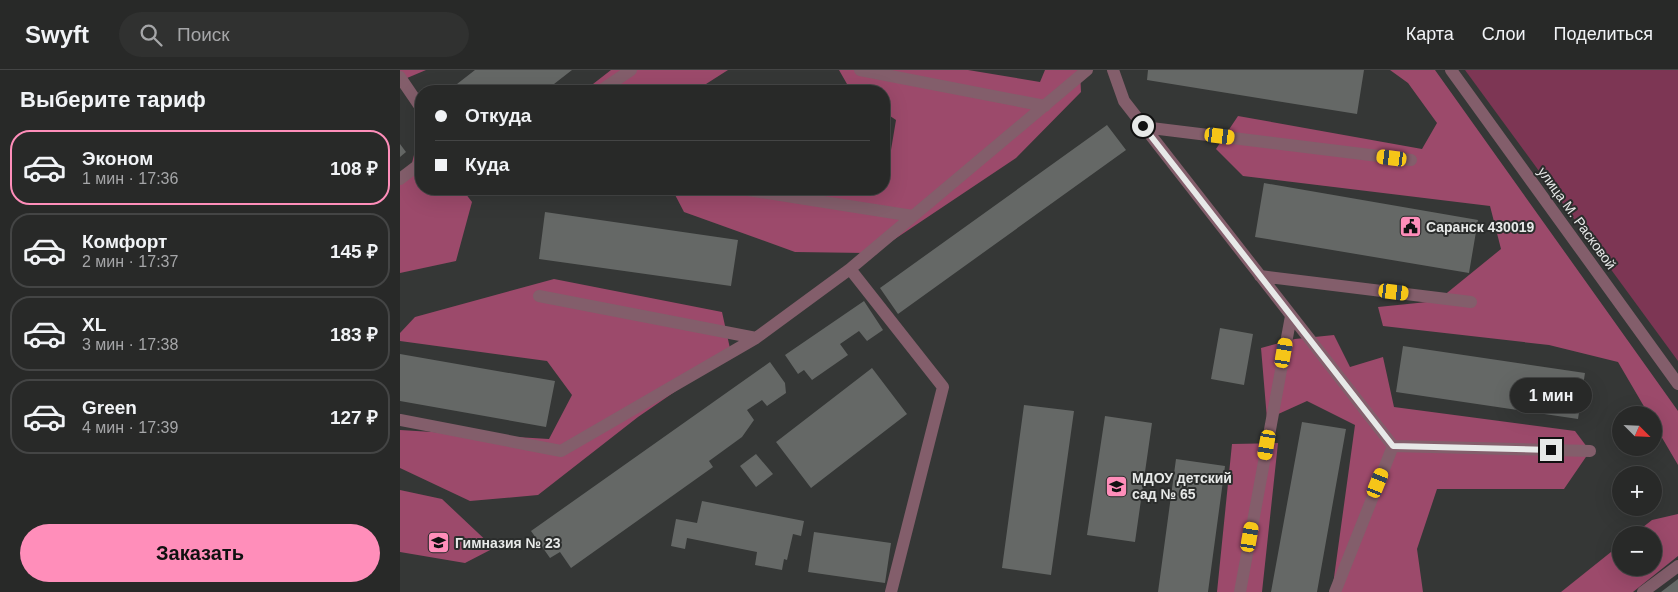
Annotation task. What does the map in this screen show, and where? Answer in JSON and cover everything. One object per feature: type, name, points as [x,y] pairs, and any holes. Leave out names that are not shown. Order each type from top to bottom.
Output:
[{"type":"street","points":[[609,85],[631,70]]},
{"type":"street","points":[[860,70],[1045,106]]},
{"type":"street","points":[[400,420],[561,451],[756,338],[850,269],[1087,70]]},
{"type":"street","points":[[1113,70],[1124,101],[1393,446]]},
{"type":"street","name":"улица М. Расковой","points":[[1451,70],[1678,384]]},
{"type":"street","points":[[400,77],[415,99]]},
{"type":"street","points":[[1143,126],[1411,160]]},
{"type":"street","points":[[400,179],[415,168]]},
{"type":"street","points":[[779,195],[913,216]]},
{"type":"street","points":[[850,269],[943,387],[891,592]]},
{"type":"street","points":[[1260,276],[1471,302]]},
{"type":"street","points":[[539,296],[756,338]]},
{"type":"street","points":[[1240,592],[1291,316]]},
{"type":"street","points":[[1393,446],[1590,451]]},
{"type":"street","points":[[1335,592],[1393,446]]},
{"type":"street","points":[[1643,592],[1678,566]]},
{"type":"shaded area","points":[[400,70],[426,70],[400,81]]},
{"type":"shaded area","points":[[611,70],[728,70],[704,85],[592,85]]},
{"type":"shaded area","points":[[839,70],[968,70],[1040,82],[1045,70],[1080,70],[1081,92],[1016,158],[850,269],[866,253],[795,252],[684,212],[675,195],[890,195],[890,156],[896,120],[890,116],[890,85],[848,85]]},
{"type":"shaded area","points":[[1390,70],[1435,70],[1678,411],[1678,465],[1662,438],[1662,406],[1644,406],[1618,362],[1549,345],[1383,326],[1378,307],[1437,301],[1501,249],[1490,206],[1243,176],[1216,149],[1238,116],[1422,149],[1437,123],[1408,83]]},
{"type":"shaded area","points":[[1465,70],[1678,70],[1678,361]]},
{"type":"shaded area","points":[[415,151],[415,195],[467,195],[472,202],[456,261],[400,273],[400,182],[409,175]]},
{"type":"shaded area","points":[[554,279],[722,312],[731,353],[638,417],[538,495],[470,501],[400,468],[400,430],[549,439],[572,395],[547,361],[400,341],[400,333],[415,317]]},
{"type":"shaded area","points":[[1334,335],[1350,367],[1383,357],[1394,407],[1575,431],[1590,451],[1564,489],[1437,489],[1417,549],[1423,592],[1332,592],[1355,425],[1307,401],[1267,419],[1261,348],[1295,339]]},
{"type":"shaded area","points":[[1278,443],[1262,592],[1217,592],[1232,444]]},
{"type":"shaded area","points":[[400,490],[442,499],[494,548],[465,563],[400,552]]},
{"type":"shaded area","points":[[1678,514],[1678,556],[1662,569],[1662,526],[1644,526],[1652,520]]},
{"type":"shaded area","points":[[1612,551],[1612,576],[1653,576],[1633,592],[1561,592]]},
{"type":"building","points":[[475,70],[572,70],[553,85],[456,85]]},
{"type":"building","points":[[1148,70],[1364,70],[1357,114],[1147,80]]},
{"type":"building","points":[[1107,125],[1126,150],[898,314],[880,288]]},
{"type":"building","points":[[400,144],[406,152],[400,157]]},
{"type":"building","points":[[1264,183],[1478,220],[1469,273],[1255,237]]},
{"type":"building","points":[[545,212],[738,240],[731,286],[539,259]]},
{"type":"building","points":[[864,301],[883,330],[867,341],[859,331],[840,344],[848,355],[812,380],[804,370],[798,374],[785,355]]},
{"type":"building","points":[[1220,328],[1253,334],[1244,385],[1211,379]]},
{"type":"building","points":[[1403,346],[1585,373],[1578,419],[1396,392]]},
{"type":"building","points":[[400,354],[555,381],[546,427],[400,401]]},
{"type":"building","points":[[770,362],[785,383],[786,393],[767,406],[762,400],[747,410],[754,420],[742,437],[709,461],[713,467],[571,568],[560,552],[550,558],[531,531]]},
{"type":"building","points":[[872,368],[907,414],[811,488],[776,442]]},
{"type":"building","points":[[1024,405],[1074,411],[1051,575],[1002,568]]},
{"type":"building","points":[[1105,416],[1152,423],[1135,542],[1087,535]]},
{"type":"building","points":[[1302,422],[1346,429],[1317,592],[1271,592]]},
{"type":"building","points":[[756,454],[773,474],[756,487],[740,466]]},
{"type":"building","points":[[1176,459],[1225,466],[1208,592],[1158,592]]},
{"type":"building","points":[[702,501],[804,521],[801,536],[793,534],[787,560],[784,559],[782,570],[755,565],[757,552],[687,538],[685,549],[671,546],[676,519],[697,523]]},
{"type":"building","points":[[814,532],[891,543],[885,583],[808,572]]},
{"type":"building","points":[[1678,579],[1678,592],[1661,592]]},
{"type":"place","name":"Саранск 430019","points":[[1410,227]]},
{"type":"place","name":"МДОУ детский сад № 65","points":[[1116,486]]},
{"type":"place","name":"Гимназия № 23","points":[[439,543]]},
{"type":"route","points":[[1143,126],[1393,446],[1551,450]]}]
